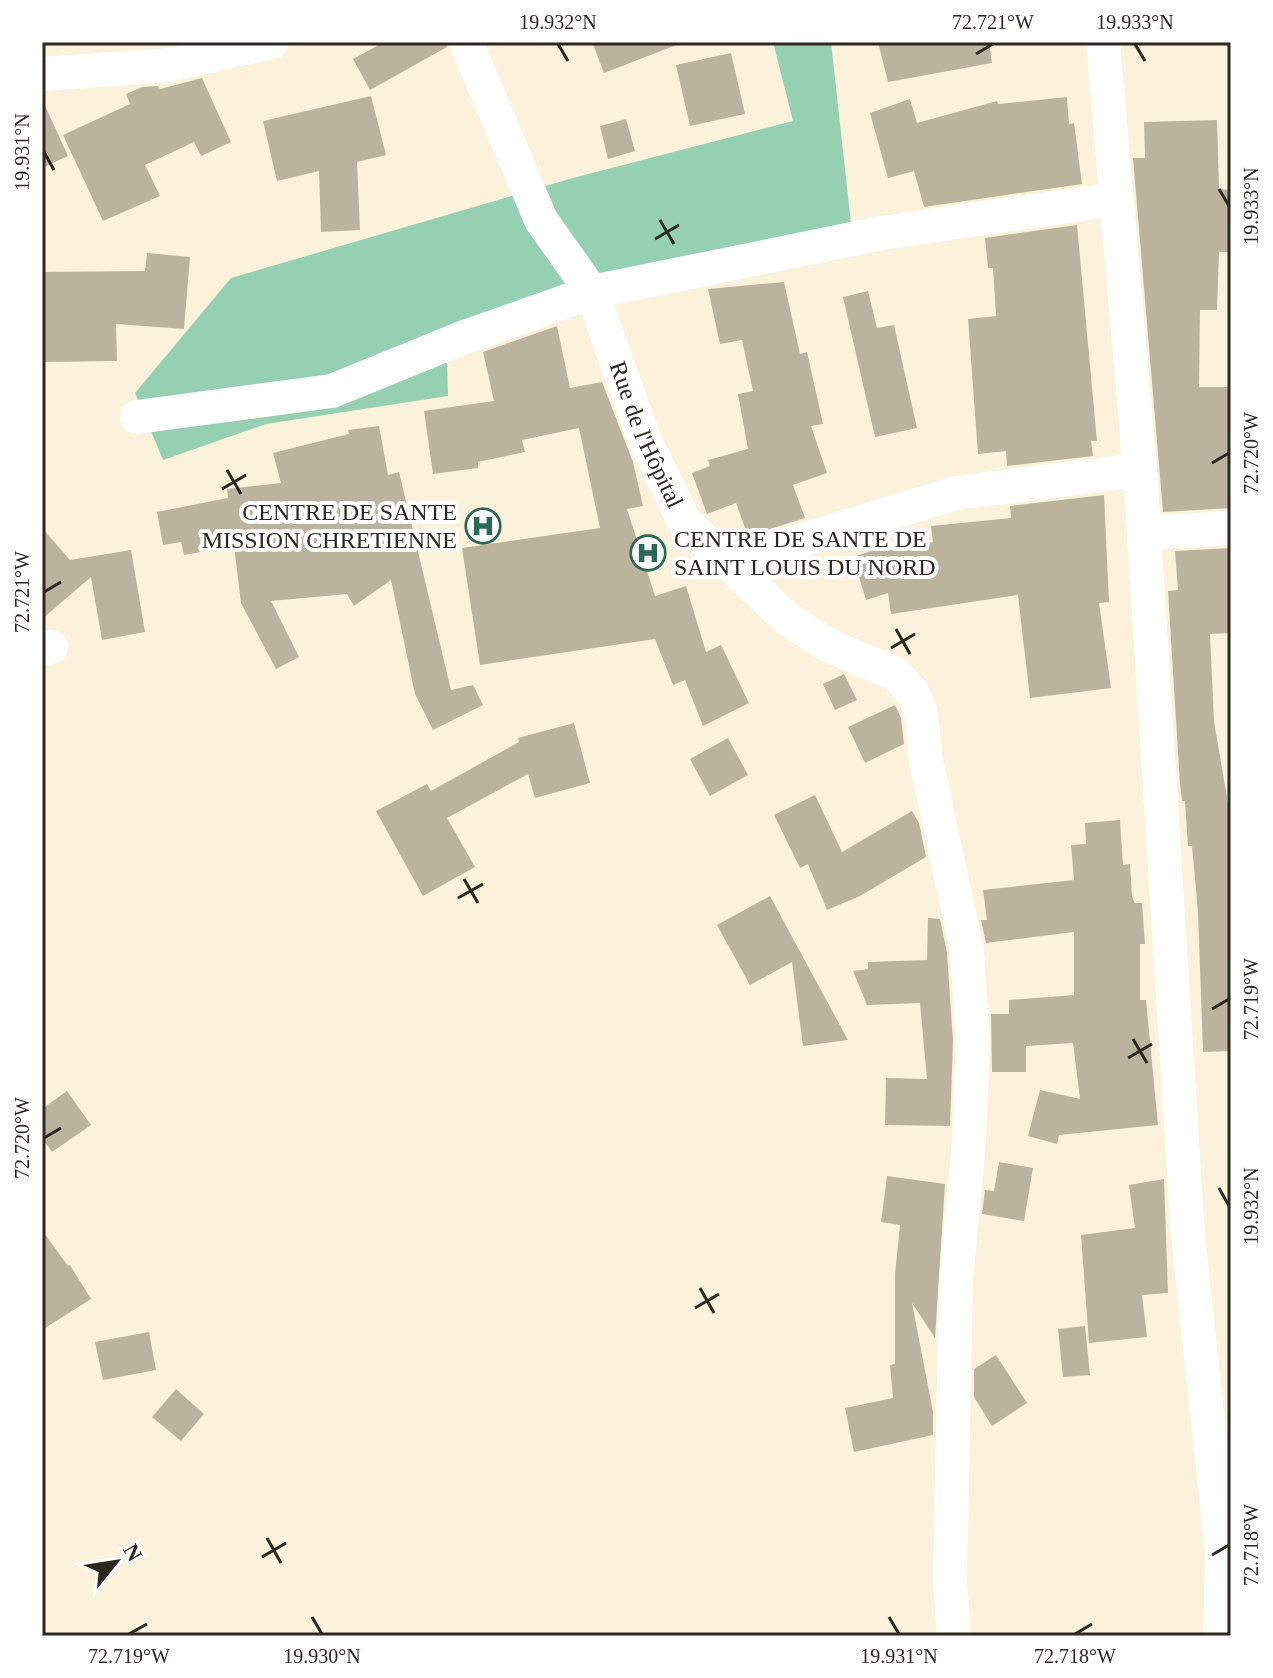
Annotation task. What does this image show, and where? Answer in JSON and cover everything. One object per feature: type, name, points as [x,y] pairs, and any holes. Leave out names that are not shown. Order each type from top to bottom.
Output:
[{"type":"street","points":[[42,74],[169,65],[272,42]]},
{"type":"street","name":"Rue de l'Hôpital","points":[[466,42],[541,220],[592,292],[643,436],[684,521],[785,617],[825,644],[896,674],[913,693],[921,713],[926,761],[967,950],[973,1041],[969,1142],[956,1280],[950,1582],[954,1636]]},
{"type":"street","points":[[1103,42],[1140,470],[1188,1236],[1222,1552],[1220,1636]]},
{"type":"street","points":[[137,417],[332,391],[462,338],[592,292],[882,233],[1115,199]]},
{"type":"street","points":[[728,563],[956,493],[1140,470]]},
{"type":"street","points":[[1144,533],[1231,528]]},
{"type":"green space","points":[[773,42],[831,42],[852,233],[776,245],[446,326],[448,396],[266,424],[163,460],[135,393],[231,278],[573,178],[793,121]]},
{"type":"building","points":[[384,42],[446,42],[447,47],[370,90],[353,59]]},
{"type":"building","points":[[592,42],[679,42],[679,44],[604,73]]},
{"type":"building","points":[[878,42],[989,42],[992,63],[888,82]]},
{"type":"building","points":[[731,53],[745,114],[690,126],[676,65]]},
{"type":"building","points":[[202,78],[231,142],[201,156],[194,142],[145,165],[160,196],[103,221],[63,135],[130,104],[126,94],[142,87],[158,86],[160,89]]},
{"type":"building","points":[[371,96],[386,155],[357,162],[360,230],[321,232],[319,171],[277,181],[263,121]]},
{"type":"building","points":[[1067,97],[1069,124],[1074,123],[1082,184],[924,207],[914,171],[888,178],[870,113],[910,99],[917,123],[997,101],[998,104]]},
{"type":"building","points":[[42,99],[68,156],[42,168]]},
{"type":"building","points":[[626,119],[635,151],[608,159],[600,126]]},
{"type":"building","points":[[1217,120],[1219,189],[1231,190],[1231,252],[1219,252],[1217,310],[1200,310],[1199,387],[1231,387],[1231,508],[1163,512],[1133,158],[1145,158],[1144,122]]},
{"type":"building","points":[[1077,225],[1097,441],[1091,441],[1093,456],[1007,466],[1006,451],[978,454],[968,319],[996,316],[993,268],[988,268],[985,238]]},
{"type":"building","points":[[147,253],[190,257],[184,329],[116,324],[117,361],[42,362],[42,272],[145,271]]},
{"type":"building","points":[[784,282],[800,354],[807,352],[823,424],[811,426],[827,473],[793,485],[805,518],[748,536],[736,503],[707,514],[692,473],[710,466],[708,460],[748,449],[738,394],[753,391],[742,340],[720,344],[708,289]]},
{"type":"building","points":[[868,291],[877,328],[894,325],[917,428],[875,437],[843,297]]},
{"type":"building","points":[[557,326],[570,388],[602,382],[633,462],[643,506],[627,509],[655,596],[686,586],[706,652],[721,645],[749,703],[703,726],[685,680],[673,685],[655,639],[480,665],[462,548],[600,528],[579,428],[522,440],[525,452],[478,462],[478,468],[433,474],[424,411],[494,401],[483,352]]},
{"type":"building","points":[[379,426],[388,475],[399,472],[451,690],[473,685],[483,705],[433,730],[415,694],[391,580],[354,606],[347,594],[271,601],[299,657],[276,669],[241,603],[234,546],[184,555],[181,542],[163,545],[157,512],[228,498],[227,489],[281,483],[273,453],[349,434],[348,430]]},
{"type":"building","points":[[1104,495],[1109,602],[1099,603],[1111,688],[1030,698],[1018,595],[891,614],[888,593],[866,600],[853,557],[883,547],[885,551],[933,542],[931,526],[1011,518],[1010,506]]},
{"type":"building","points":[[42,528],[70,560],[131,550],[145,632],[102,640],[91,577],[42,619]]},
{"type":"building","points":[[1231,548],[1231,633],[1210,634],[1214,721],[1231,821],[1231,1051],[1203,1052],[1198,912],[1192,846],[1188,846],[1185,801],[1182,801],[1180,784],[1168,591],[1178,590],[1175,551]]},
{"type":"building","points":[[844,674],[857,700],[835,710],[823,684]]},
{"type":"building","points":[[895,705],[901,718],[904,744],[865,763],[848,727]]},
{"type":"building","points":[[574,723],[590,783],[535,798],[528,774],[447,818],[475,867],[423,896],[376,811],[427,784],[431,791],[519,742],[518,738]]},
{"type":"building","points":[[728,738],[748,775],[710,796],[690,759]]},
{"type":"building","points":[[815,795],[842,852],[912,811],[919,823],[926,857],[860,896],[827,910],[808,864],[800,868],[774,815]]},
{"type":"building","points":[[1120,820],[1123,865],[1130,864],[1132,897],[1135,903],[1142,903],[1145,944],[1140,944],[1140,1000],[1146,1000],[1158,1125],[1059,1135],[1057,1144],[1028,1136],[1040,1090],[1080,1099],[1073,1043],[1026,1046],[1026,1072],[992,1072],[991,1014],[1009,1014],[1009,1000],[1074,995],[1074,932],[986,943],[981,920],[987,920],[983,890],[1074,880],[1071,845],[1086,844],[1085,823]]},
{"type":"building","points":[[770,896],[848,1040],[803,1046],[792,962],[750,985],[717,925]]},
{"type":"building","points":[[928,918],[940,919],[947,953],[953,1041],[950,1126],[885,1125],[886,1078],[927,1079],[920,1003],[867,1005],[853,971],[868,969],[868,962],[927,960]]},
{"type":"building","points":[[67,1091],[91,1125],[52,1152],[42,1138],[42,1109]]},
{"type":"building","points":[[999,1162],[1033,1168],[1024,1221],[982,1214],[985,1190],[994,1191]]},
{"type":"building","points":[[887,1176],[945,1184],[935,1338],[912,1303],[933,1412],[933,1435],[854,1452],[845,1408],[893,1398],[890,1365],[895,1364],[895,1274],[900,1225],[881,1222]]},
{"type":"building","points":[[1164,1179],[1168,1293],[1142,1295],[1147,1337],[1089,1343],[1081,1235],[1135,1228],[1129,1185]]},
{"type":"building","points":[[42,1230],[70,1265],[91,1299],[42,1330]]},
{"type":"building","points":[[1085,1326],[1090,1375],[1063,1377],[1058,1329]]},
{"type":"building","points":[[149,1332],[156,1370],[103,1380],[95,1342]]},
{"type":"building","points":[[996,1355],[1027,1403],[992,1426],[974,1397],[974,1369]]},
{"type":"building","points":[[176,1389],[204,1414],[181,1441],[152,1417]]},
{"type":"place","name":"CENTRE DE SANTE MISSION CHRETIENNE","points":[[483,526]]},
{"type":"place","name":"CENTRE DE SANTE DE SAINT LOUIS DU NORD","points":[[648,553]]}]
